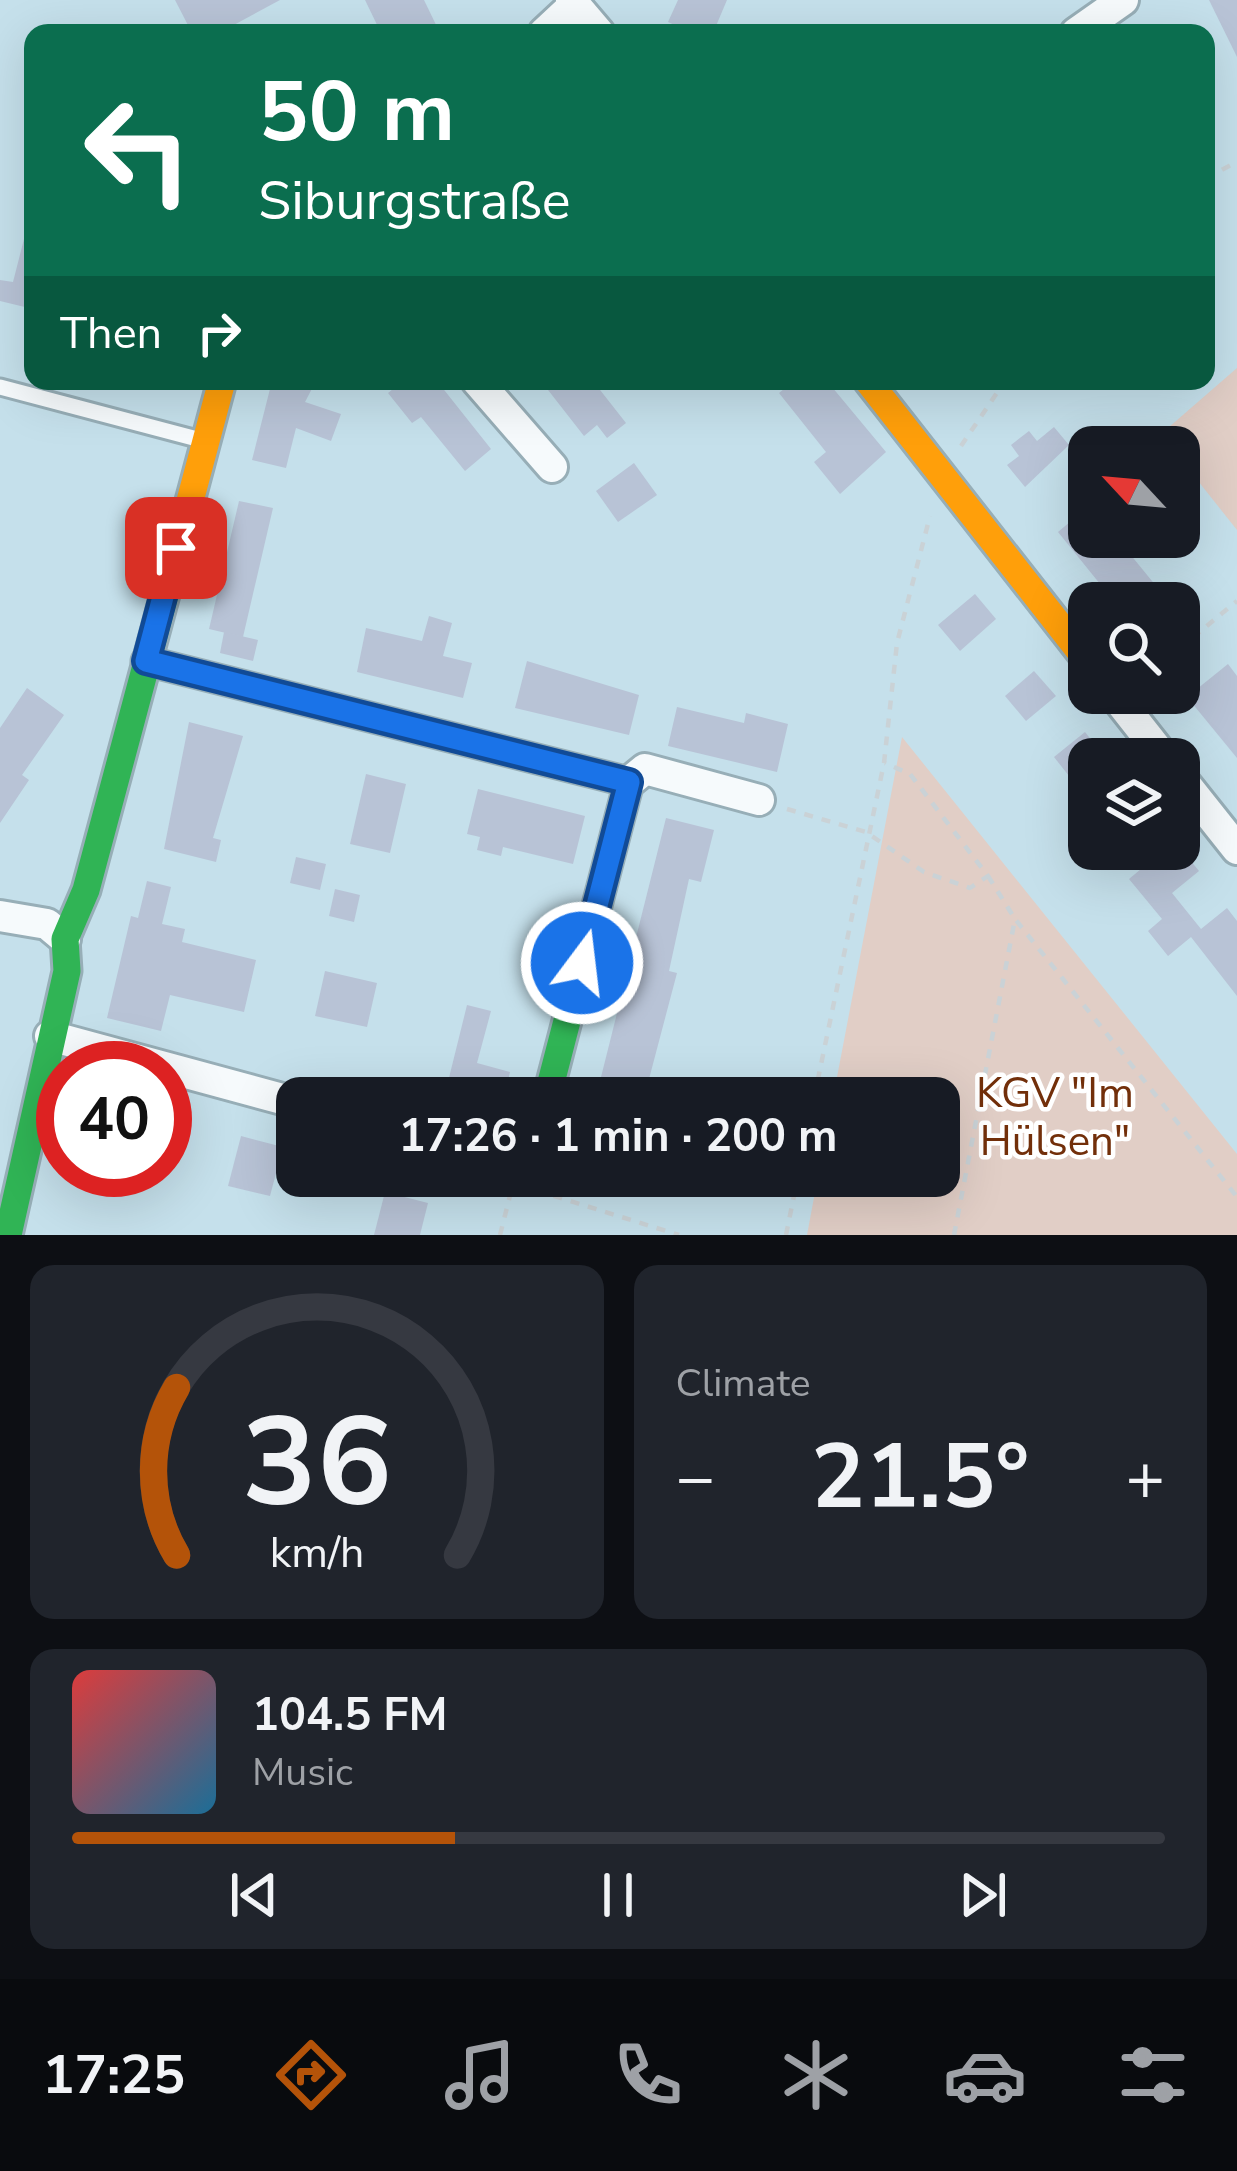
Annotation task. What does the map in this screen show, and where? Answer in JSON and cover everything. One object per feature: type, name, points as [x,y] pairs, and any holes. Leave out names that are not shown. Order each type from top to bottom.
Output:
[{"type":"street","points":[[1089,24],[1124,0]]},
{"type":"street","points":[[552,24],[573,2]]},
{"type":"street","points":[[8,1235],[68,971],[64,939],[86,890],[219,390]]},
{"type":"street","points":[[485,390],[552,467]]},
{"type":"street","points":[[875,390],[1068,637]]},
{"type":"street","points":[[146,661],[629,782]]},
{"type":"street","points":[[1130,714],[1149,738]]},
{"type":"street","points":[[552,1077],[629,782],[645,769],[759,800]]},
{"type":"street","points":[[1200,802],[1237,849]]},
{"type":"street","points":[[0,916],[47,924],[64,939]]},
{"type":"street","points":[[50,1036],[276,1097]]},
{"type":"lane","points":[[0,387],[203,441]]},
{"type":"path","points":[[818,1077],[884,763],[897,643],[941,477],[999,390]]},
{"type":"path","points":[[1200,632],[1237,601]]},
{"type":"path","points":[[884,763],[910,775],[988,876],[1015,920],[1237,1197]]},
{"type":"path","points":[[759,800],[866,832],[924,872],[970,888],[988,876]]},
{"type":"path","points":[[954,1235],[1015,920]]},
{"type":"path","points":[[500,1235],[510,1197]]},
{"type":"path","points":[[558,1197],[680,1235]]},
{"type":"path","points":[[786,1235],[794,1197]]},
{"type":"green space","points":[[1237,368],[1237,530],[1200,483],[1200,426],[1170,426]]},
{"type":"green space","name":"KGV \"Im Hülsen\"","points":[[902,737],[1237,1154],[1237,1235],[807,1235],[814,1197],[960,1197],[960,1077],[837,1077]]},
{"type":"building","points":[[175,0],[280,0],[236,24],[187,24]]},
{"type":"building","points":[[365,0],[424,0],[436,24],[377,24]]},
{"type":"building","points":[[678,0],[727,0],[717,24],[668,22]]},
{"type":"building","points":[[1209,0],[1237,0],[1237,57]]},
{"type":"building","points":[[24,239],[24,307],[0,301],[0,280],[13,282]]},
{"type":"building","points":[[270,390],[311,390],[305,402],[341,414],[331,441],[296,428],[286,468],[252,460]]},
{"type":"building","points":[[444,390],[491,449],[465,471],[421,417],[412,423],[388,393]]},
{"type":"building","points":[[548,390],[600,390],[626,423],[607,438],[597,425],[584,436]]},
{"type":"building","points":[[834,390],[886,452],[840,494],[814,462],[826,452],[779,393]]},
{"type":"building","points":[[1054,427],[1068,446],[1025,487],[1007,465],[1019,456],[1011,445],[1029,431],[1037,441]]},
{"type":"building","points":[[634,463],[657,495],[618,522],[596,491]]},
{"type":"building","points":[[239,501],[273,508],[243,637],[209,629]]},
{"type":"building","points":[[1068,524],[1068,544],[1058,532]]},
{"type":"building","points":[[1079,558],[1133,558],[1153,582],[1099,582]]},
{"type":"building","points":[[975,594],[996,619],[960,651],[938,625]]},
{"type":"building","points":[[429,616],[452,623],[443,656],[472,663],[463,698],[357,672],[366,628],[422,641]]},
{"type":"building","points":[[224,632],[258,640],[253,661],[220,653]]},
{"type":"building","points":[[527,661],[639,695],[629,735],[515,708]]},
{"type":"building","points":[[1228,664],[1237,676],[1237,758],[1200,713],[1200,687]]},
{"type":"building","points":[[1034,671],[1056,696],[1026,721],[1005,696]]},
{"type":"building","points":[[27,688],[64,715],[22,775],[29,780],[0,823],[0,728]]},
{"type":"building","points":[[677,707],[744,723],[746,713],[788,724],[777,772],[668,746]]},
{"type":"building","points":[[189,722],[243,736],[213,838],[221,840],[216,862],[164,849]]},
{"type":"building","points":[[1068,746],[1068,775],[1054,757]]},
{"type":"building","points":[[366,774],[406,784],[390,853],[350,844]]},
{"type":"building","points":[[478,789],[585,816],[573,864],[503,847],[501,856],[477,850],[480,837],[467,834]]},
{"type":"building","points":[[666,818],[714,830],[701,882],[689,879],[669,971],[677,973],[650,1077],[601,1077]]},
{"type":"building","points":[[296,857],[326,864],[320,890],[290,883]]},
{"type":"building","points":[[1140,870],[1198,870],[1172,893],[1201,929],[1227,908],[1237,921],[1237,996],[1191,937],[1168,956],[1148,931],[1162,919],[1129,879]]},
{"type":"building","points":[[147,881],[171,887],[162,924],[185,929],[182,942],[256,960],[244,1012],[170,995],[161,1031],[107,1018],[131,916],[138,918]]},
{"type":"building","points":[[335,889],[360,895],[354,922],[329,916]]},
{"type":"building","points":[[325,971],[377,983],[367,1027],[315,1016]]},
{"type":"building","points":[[467,1005],[491,1011],[477,1063],[510,1072],[509,1077],[449,1077]]},
{"type":"building","points":[[241,1136],[276,1145],[270,1196],[228,1186]]},
{"type":"building","points":[[384,1197],[428,1203],[420,1235],[374,1235]]},
{"type":"traffic: fast","points":[[8,1235],[67,971],[65,939],[86,890],[182,531]]},
{"type":"traffic: fast","points":[[146,661],[629,782],[552,1077]]},
{"type":"traffic: slow","points":[[182,531],[220,390]]},
{"type":"traffic: slow","points":[[875,390],[1068,636]]},
{"type":"route","points":[[176,548],[146,661],[629,782],[582,963]]}]
